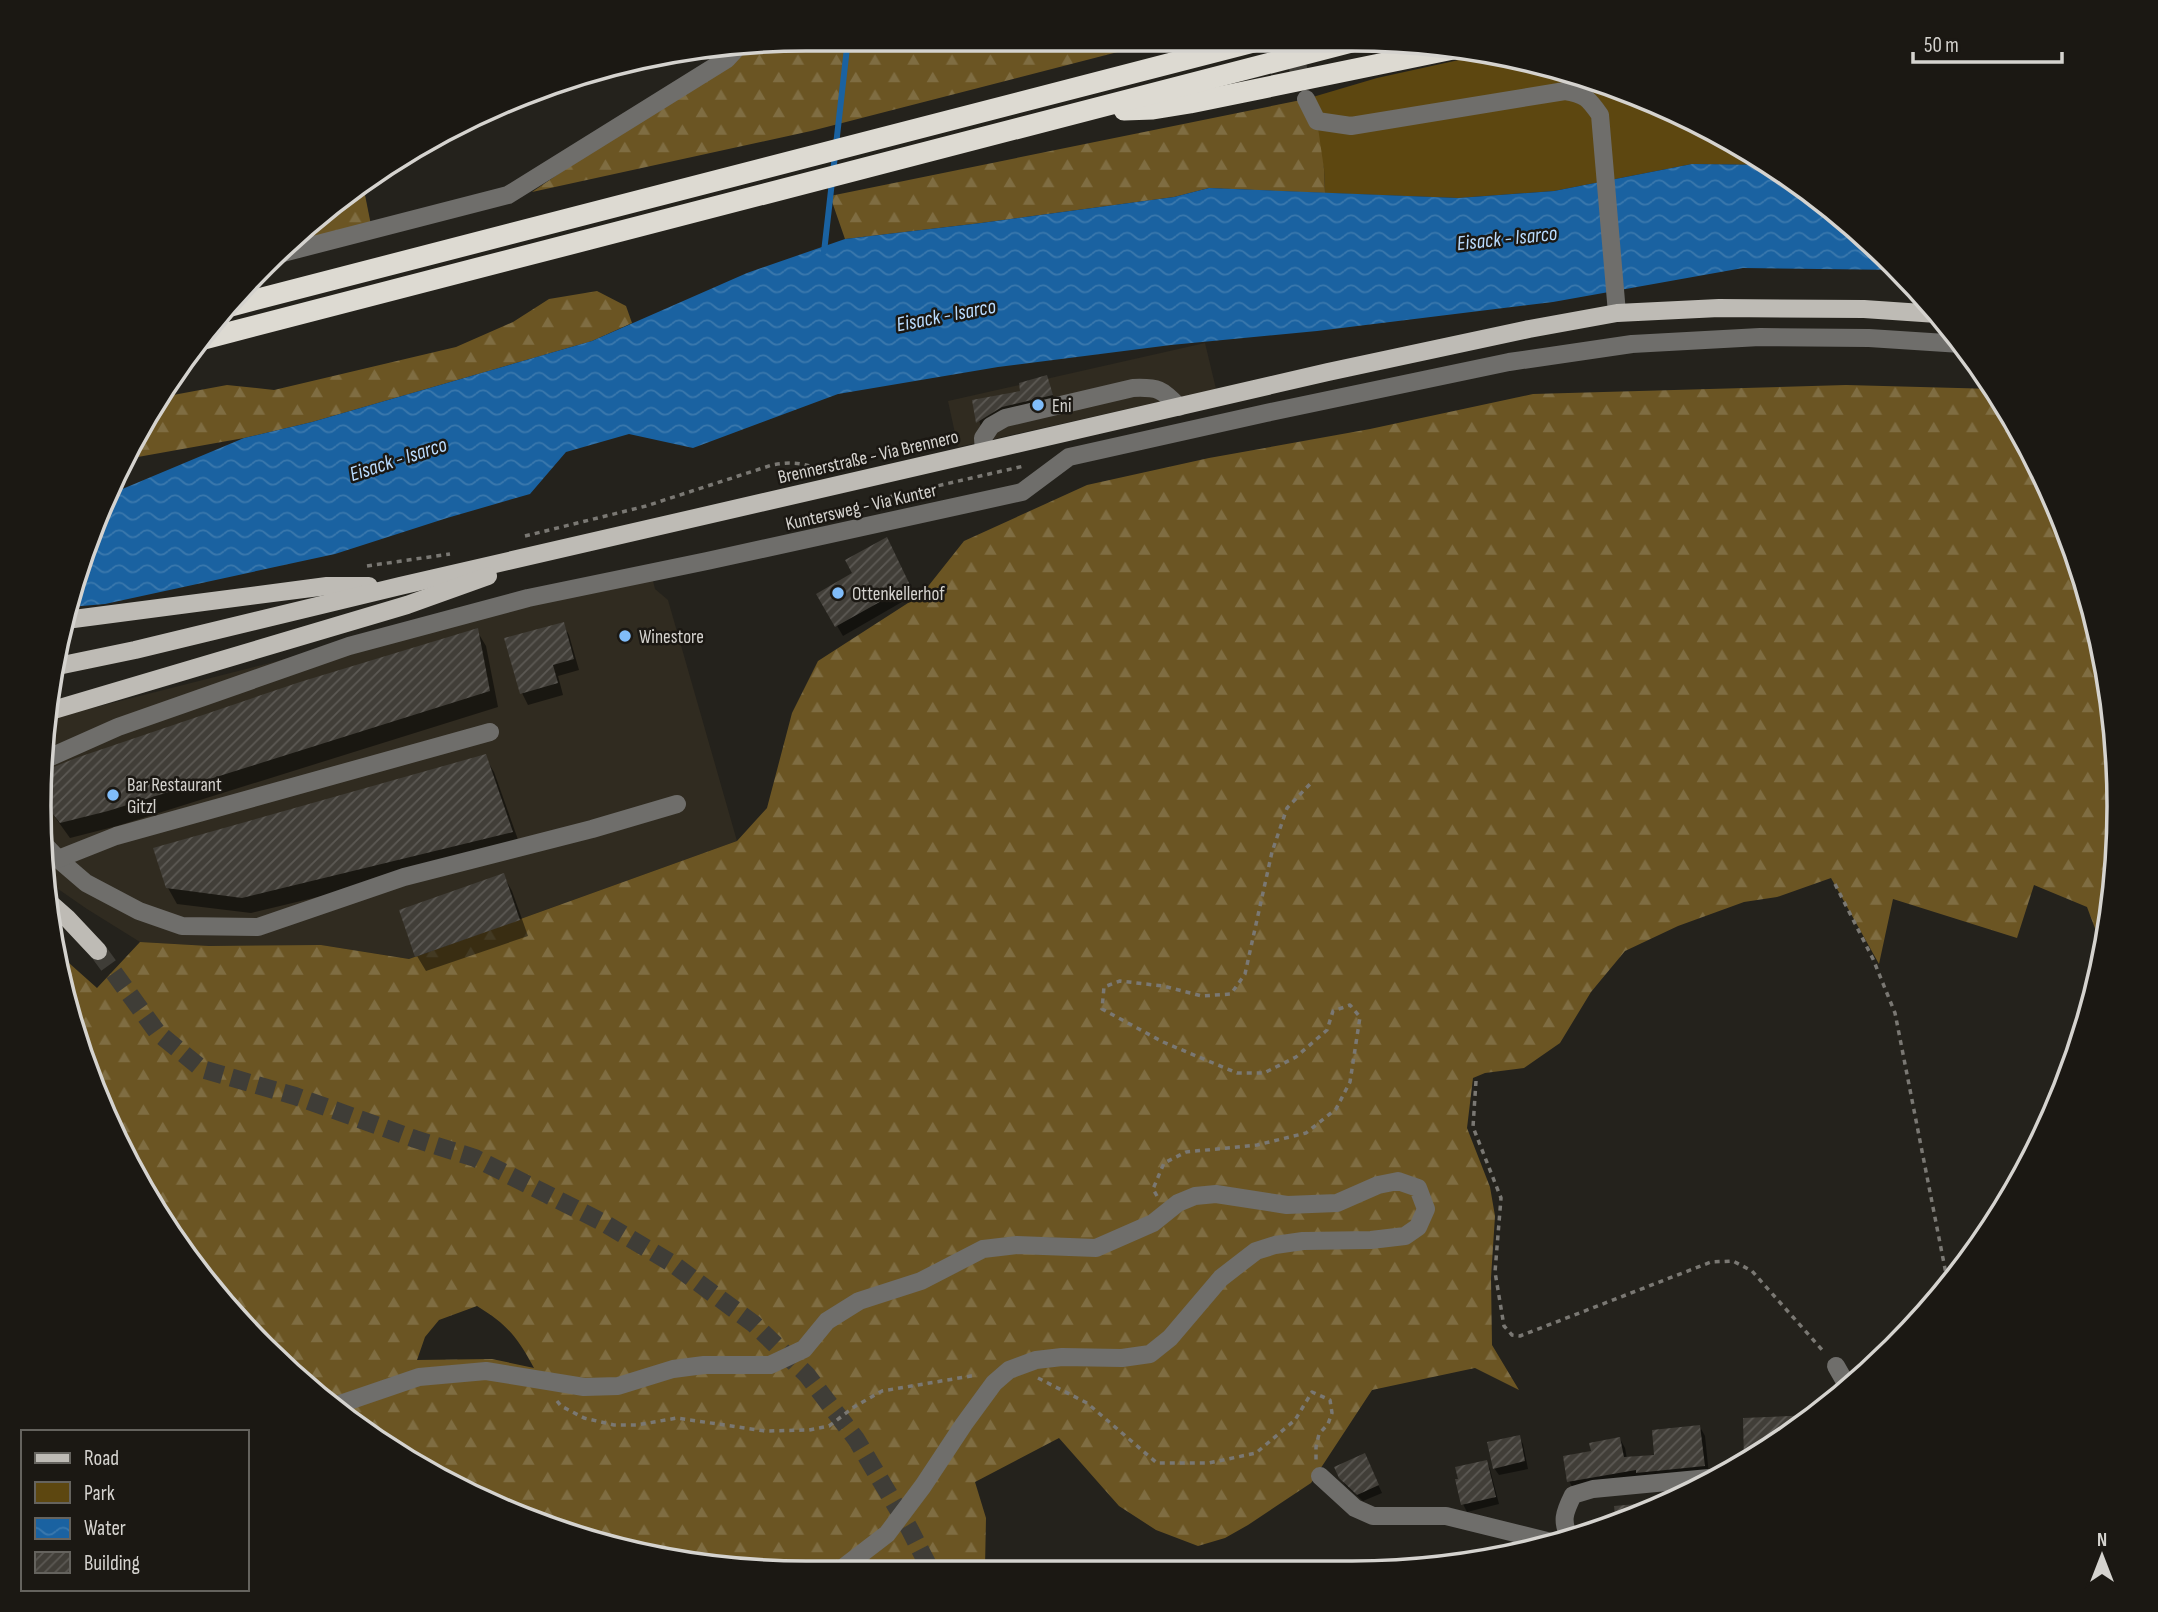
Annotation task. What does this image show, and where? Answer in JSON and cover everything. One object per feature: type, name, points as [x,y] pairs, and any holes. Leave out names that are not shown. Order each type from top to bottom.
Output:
[{"type":"highway","points":[[243,303],[1218,51]]},
{"type":"highway","points":[[215,336],[1316,51]]},
{"type":"highway","points":[[1080,112],[1153,109],[1191,103],[1426,55]]},
{"type":"main road","name":"Brennerstraße - Via Brennero","points":[[566,548],[1328,372],[1529,329],[1617,306],[1864,309],[1924,313]]},
{"type":"main road","points":[[64,665],[566,548]]},
{"type":"main road","points":[[57,709],[407,605],[566,548]]},
{"type":"main road","points":[[74,619],[327,586],[400,586]]},
{"type":"main road","points":[[58,910],[98,951]]},
{"type":"street","points":[[296,250],[508,195],[731,55]]},
{"type":"street","points":[[1306,99],[1317,121],[1351,126],[1566,91],[1580,93],[1591,102],[1600,116],[1617,306]]},
{"type":"street","name":"Kuntersweg - Via Kunter","points":[[52,757],[118,727],[349,646],[528,597],[1022,492],[1069,457],[1253,415],[1509,362],[1632,344],[1760,337],[1869,338],[1949,343]]},
{"type":"street","points":[[984,451],[982,438],[991,426],[1005,418],[1133,388],[1153,387],[1165,392],[1179,407]]},
{"type":"street","points":[[58,859],[116,836],[490,732]]},
{"type":"street","points":[[52,853],[99,891],[139,911],[183,926],[258,927],[404,877],[592,829],[677,804]]},
{"type":"street","points":[[343,1403],[419,1377],[486,1371],[584,1387],[618,1386],[673,1368],[769,1365],[804,1349],[827,1321],[859,1301],[921,1281],[983,1249],[1017,1245],[1096,1248],[1153,1223],[1178,1203],[1195,1196],[1216,1194],[1287,1205],[1337,1203],[1378,1185],[1398,1181],[1418,1188],[1426,1209],[1418,1227],[1405,1236],[1371,1240],[1303,1241],[1256,1251],[1221,1278],[1170,1338],[1150,1354],[1122,1358],[1062,1357],[1036,1360],[1009,1370],[994,1383],[887,1534],[852,1561]]},
{"type":"street","points":[[1836,1366],[1844,1379]]},
{"type":"street","points":[[1320,1476],[1356,1508],[1373,1516],[1446,1516],[1536,1538]]},
{"type":"street","points":[[1566,1530],[1564,1512],[1573,1495],[1593,1489],[1693,1480]]},
{"type":"path","points":[[516,538],[646,506],[772,465],[788,462],[817,468]]},
{"type":"path","points":[[880,499],[1030,465]]},
{"type":"path","points":[[364,566],[452,553]]},
{"type":"path","points":[[1166,1213],[1153,1189],[1164,1163],[1186,1152],[1257,1145],[1306,1133],[1336,1109],[1350,1082],[1360,1017],[1350,1005],[1333,1011],[1327,1030],[1296,1057],[1264,1073],[1237,1073],[1163,1042],[1102,1009],[1104,987],[1120,981],[1163,986],[1202,996],[1231,994],[1245,974],[1272,852],[1287,808],[1311,783]]},
{"type":"path","points":[[1835,884],[1873,959],[1895,1013],[1946,1272]]},
{"type":"path","points":[[1476,1081],[1472,1127],[1501,1198],[1495,1272],[1504,1326],[1512,1335],[1521,1336],[1711,1262],[1733,1261],[1752,1271],[1836,1366]]},
{"type":"path","points":[[542,1380],[561,1406],[584,1418],[614,1425],[637,1425],[677,1418],[776,1431],[809,1430],[829,1426],[882,1391],[1009,1370],[1026,1372],[1087,1404],[1157,1463],[1209,1463],[1256,1453],[1295,1420],[1312,1392],[1330,1400],[1332,1413],[1328,1424],[1319,1434],[1316,1447],[1316,1463],[1320,1476]]},
{"type":"shaded area","points":[[1205,343],[1216,389],[958,447],[948,401]]},
{"type":"shaded area","points":[[650,569],[655,589],[668,600],[737,841],[409,959],[321,945],[209,946],[140,942],[55,887],[51,806],[56,717],[274,662],[465,607]]},
{"type":"green space","points":[[806,51],[1121,51],[811,131],[532,192],[731,55]]},
{"type":"green space","points":[[1463,59],[1547,76],[1641,108],[1751,165],[1692,164],[1554,191],[1458,198],[1325,193],[1324,169],[1306,99],[1377,78]]},
{"type":"green space","points":[[1306,99],[1317,121],[1325,193],[1209,188],[1174,197],[845,239],[830,196]]},
{"type":"green space","points":[[365,193],[371,225],[305,241]]},
{"type":"green space","points":[[597,291],[626,306],[632,323],[592,341],[312,422],[244,438],[137,457],[172,395],[227,385],[274,390],[456,347],[513,322],[549,299]]},
{"type":"green space","points":[[1846,385],[1982,389],[2006,428],[2050,517],[2082,611],[2093,659],[2106,757],[2107,806],[2106,855],[2096,932],[2087,907],[2034,885],[2017,938],[1893,899],[1879,964],[1831,878],[1777,897],[1744,902],[1678,926],[1625,951],[1591,992],[1560,1043],[1524,1068],[1485,1073],[1473,1078],[1467,1128],[1490,1187],[1495,1216],[1491,1278],[1492,1345],[1519,1390],[1475,1368],[1372,1390],[1311,1483],[1225,1538],[1198,1546],[1156,1530],[1119,1506],[1059,1438],[975,1482],[986,1518],[985,1561],[757,1560],[659,1547],[563,1521],[517,1504],[428,1460],[346,1405],[308,1374],[238,1304],[178,1226],[152,1184],[108,1095],[76,1001],[67,961],[97,988],[140,942],[209,946],[321,945],[409,959],[737,841],[767,808],[792,713],[818,661],[922,594],[964,541],[1087,485],[1209,458],[1370,429],[1533,394]],"holes":[[[477,1306],[511,1332],[534,1368],[492,1359],[417,1360],[425,1337],[439,1320]]]},
{"type":"water","name":"Eisack - Isarco","points":[[1692,164],[1751,165],[1812,207],[1884,270],[1743,268],[1553,302],[998,367],[838,394],[693,448],[629,434],[566,452],[530,494],[335,554],[105,604],[77,606],[108,517],[121,490],[244,438],[312,422],[592,341],[747,273],[845,239],[1174,197],[1209,188],[1458,198],[1554,191]]},
{"type":"building","points":[[1047,375],[1053,395],[1002,407],[976,423],[972,400],[1020,391],[1019,383]]},
{"type":"building","points":[[887,537],[910,585],[835,627],[816,594],[852,573],[845,560]]},
{"type":"building","points":[[564,622],[574,659],[553,665],[558,683],[520,694],[504,638]]},
{"type":"building","points":[[478,628],[490,691],[108,811],[60,823],[51,812],[52,768],[300,682]]},
{"type":"building","points":[[486,754],[513,832],[242,898],[166,888],[153,848]]},
{"type":"building","points":[[504,873],[520,920],[415,957],[399,910]]},
{"type":"building","points":[[1797,1416],[1744,1451],[1743,1418]]},
{"type":"building","points":[[1700,1425],[1705,1466],[1636,1473],[1636,1470],[1567,1482],[1563,1456],[1591,1451],[1589,1443],[1620,1437],[1624,1457],[1654,1455],[1652,1430]]},
{"type":"building","points":[[1520,1435],[1525,1461],[1493,1469],[1487,1442]]},
{"type":"building","points":[[1365,1453],[1379,1485],[1357,1495],[1339,1478],[1334,1467]]},
{"type":"building","points":[[1487,1460],[1496,1497],[1461,1505],[1455,1467]]},
{"type":"building","points":[[1642,1504],[1615,1514],[1614,1506]]},
{"type":"waterway","points":[[836,145],[847,51]]},
{"type":"waterway","points":[[824,252],[835,155]]},
{"type":"tunnel","points":[[1294,51],[1304,92]]},
{"type":"tunnel","points":[[98,951],[157,1032],[202,1069],[295,1096],[475,1158],[604,1223],[673,1264],[754,1324],[807,1375],[856,1439],[926,1561]]},
{"type":"place","name":"Eni","points":[[1038,405]]},
{"type":"place","name":"Ottenkellerhof","points":[[838,593]]},
{"type":"place","name":"Winestore","points":[[625,636]]},
{"type":"place","name":"Bar Restaurant Gitzl","points":[[113,795]]}]
